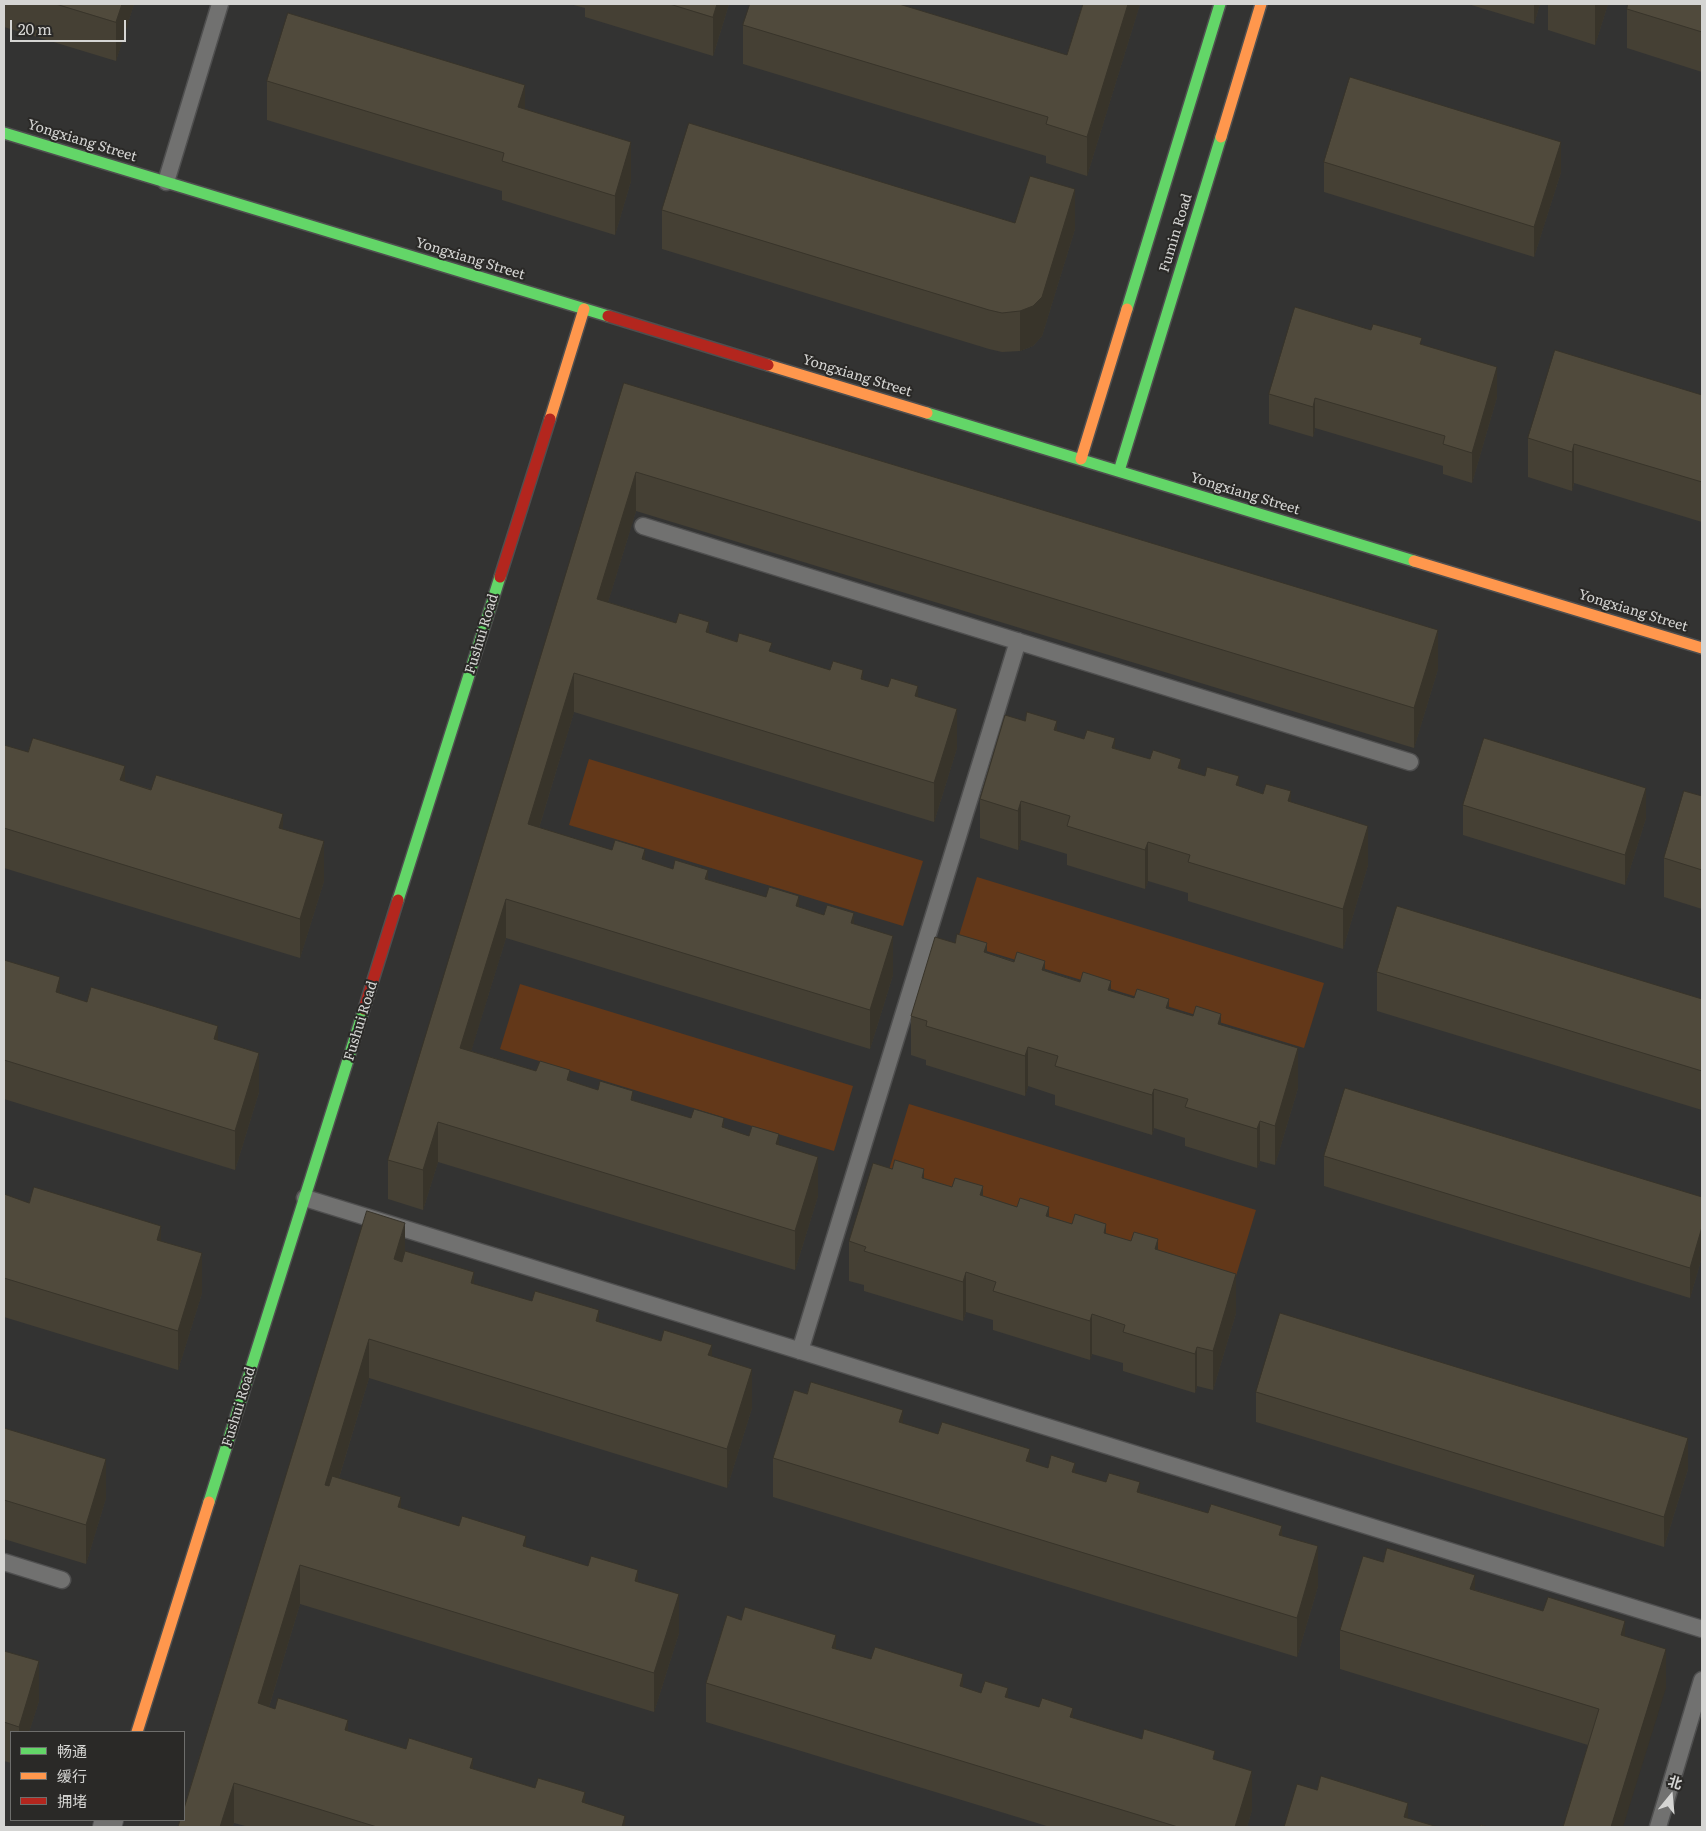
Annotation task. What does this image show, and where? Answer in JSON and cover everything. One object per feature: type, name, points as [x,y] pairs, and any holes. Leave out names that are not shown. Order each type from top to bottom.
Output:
[{"type":"street","name":"Fumin Road","points":[[1081,459],[1220,4]]},
{"type":"street","name":"Fumin Road","points":[[1118,471],[1262,4]]},
{"type":"street","name":"Yongxiang Street","points":[[4,133],[1702,648]]},
{"type":"street","name":"Fushui Road","points":[[137,1731],[584,309]]},
{"type":"lane","points":[[166,182],[220,4]]},
{"type":"lane","points":[[643,526],[1410,762]]},
{"type":"lane","points":[[800,1351],[1018,641]]},
{"type":"lane","points":[[305,1198],[1702,1629]]},
{"type":"lane","points":[[4,1562],[62,1580]]},
{"type":"lane","points":[[1658,1827],[1702,1680]]},
{"type":"shaded area","points":[[589,759],[923,861],[903,926],[569,825]]},
{"type":"shaded area","points":[[977,877],[1324,983],[1304,1048],[957,942]]},
{"type":"shaded area","points":[[520,984],[853,1086],[834,1151],[500,1049]]},
{"type":"shaded area","points":[[909,1104],[1256,1210],[1236,1276],[889,1170]]},
{"type":"building","points":[[56,4],[122,4],[116,22]]},
{"type":"building","points":[[670,4],[717,4],[713,17]]},
{"type":"building","points":[[750,4],[899,4],[1067,55],[1083,4],[1128,4],[1087,137],[1046,124],[1048,117],[743,25]]},
{"type":"building","points":[[1628,4],[1702,4],[1702,32],[1627,9]]},
{"type":"building","points":[[288,13],[525,85],[518,107],[631,142],[615,196],[502,161],[504,153],[267,81]]},
{"type":"building","points":[[1350,77],[1561,142],[1534,227],[1324,162]]},
{"type":"building","points":[[689,123],[1015,223],[1030,176],[1075,189],[1042,297],[1033,306],[1020,311],[1002,313],[662,210]]},
{"type":"building","points":[[1295,307],[1371,330],[1373,324],[1422,338],[1420,344],[1497,367],[1472,453],[1443,444],[1445,436],[1315,398],[1313,407],[1269,394]]},
{"type":"building","points":[[1555,350],[1702,395],[1702,482],[1574,444],[1572,452],[1528,438]]},
{"type":"building","points":[[624,383],[1438,630],[1414,708],[636,472],[597,599],[676,623],[679,613],[709,622],[706,632],[737,642],[739,633],[772,643],[769,651],[830,670],[833,661],[863,670],[861,679],[888,687],[891,678],[918,686],[915,696],[957,709],[934,783],[574,673],[528,824],[612,850],[615,840],[645,849],[642,859],[673,869],[675,860],[708,870],[705,879],[766,897],[769,887],[799,896],[796,906],[824,915],[827,905],[854,913],[851,923],[893,936],[870,1010],[506,899],[460,1048],[536,1071],[540,1061],[570,1070],[567,1080],[598,1090],[600,1081],[633,1091],[631,1100],[691,1118],[694,1109],[724,1118],[722,1127],[749,1136],[752,1126],[779,1134],[776,1144],[818,1157],[795,1231],[438,1122],[423,1170],[388,1160]]},
{"type":"building","points":[[1027,712],[1057,721],[1054,730],[1084,739],[1087,730],[1115,738],[1112,748],[1150,759],[1153,750],[1181,759],[1178,768],[1205,776],[1207,767],[1239,776],[1236,785],[1263,794],[1266,784],[1291,791],[1288,801],[1368,826],[1343,909],[1188,862],[1190,855],[1148,842],[1145,850],[1067,826],[1070,816],[1021,801],[1018,811],[980,799],[1005,715],[1025,721]]},
{"type":"building","points":[[33,738],[125,766],[120,780],[151,790],[156,775],[283,814],[279,828],[324,841],[300,919],[4,828],[4,745],[28,752]]},
{"type":"building","points":[[1484,738],[1646,788],[1625,855],[1463,805]]},
{"type":"building","points":[[1684,791],[1702,796],[1702,870],[1664,858]]},
{"type":"building","points":[[1397,906],[1702,999],[1702,1071],[1377,972]]},
{"type":"building","points":[[957,934],[987,943],[984,952],[1014,962],[1017,952],[1045,961],[1042,970],[1080,982],[1083,972],[1111,981],[1108,990],[1134,998],[1137,989],[1169,999],[1166,1008],[1193,1016],[1196,1006],[1221,1014],[1218,1024],[1298,1048],[1275,1126],[1260,1121],[1257,1129],[1185,1107],[1188,1099],[1154,1089],[1152,1095],[1055,1066],[1058,1056],[1028,1047],[1025,1056],[926,1026],[927,1021],[911,1016],[935,937],[955,943]]},
{"type":"building","points":[[4,960],[60,977],[56,992],[87,1002],[91,987],[218,1026],[214,1039],[259,1053],[235,1131],[4,1060]]},
{"type":"building","points":[[1345,1088],[1702,1197],[1702,1227],[1690,1268],[1324,1156]]},
{"type":"building","points":[[895,1160],[924,1169],[922,1178],[952,1187],[955,1178],[983,1186],[980,1195],[1017,1207],[1020,1198],[1049,1207],[1046,1216],[1072,1224],[1075,1214],[1106,1224],[1104,1233],[1131,1241],[1134,1232],[1158,1239],[1155,1249],[1236,1274],[1213,1351],[1197,1347],[1195,1354],[1123,1332],[1125,1325],[1092,1314],[1090,1321],[993,1291],[996,1282],[966,1272],[963,1282],[864,1251],[866,1247],[849,1241],[873,1163],[892,1169]]},
{"type":"building","points":[[34,1187],[161,1226],[157,1240],[202,1253],[178,1331],[4,1278],[4,1194],[29,1203]]},
{"type":"building","points":[[367,1211],[405,1223],[394,1259],[402,1262],[405,1251],[474,1272],[471,1283],[532,1301],[535,1291],[599,1310],[596,1321],[661,1341],[664,1330],[712,1345],[708,1355],[752,1369],[727,1449],[369,1339],[325,1485],[329,1486],[332,1476],[401,1497],[398,1507],[459,1526],[462,1516],[526,1536],[523,1546],[588,1566],[591,1556],[638,1570],[635,1581],[679,1594],[654,1673],[300,1565],[258,1703],[275,1709],[278,1698],[348,1720],[345,1730],[406,1749],[409,1738],[473,1758],[470,1768],[535,1788],[538,1778],[585,1792],[582,1802],[625,1816],[622,1827],[377,1827],[234,1783],[220,1827],[178,1827],[180,1821],[185,1821],[185,1806]]},
{"type":"building","points":[[1280,1313],[1688,1438],[1664,1517],[1256,1392]]},
{"type":"building","points":[[811,1382],[903,1410],[899,1422],[938,1434],[942,1422],[1030,1449],[1026,1461],[1048,1468],[1051,1455],[1075,1463],[1072,1472],[1106,1482],[1109,1473],[1140,1482],[1137,1492],[1208,1513],[1211,1504],[1282,1526],[1279,1535],[1318,1546],[1297,1618],[773,1458],[794,1390],[807,1394]]},
{"type":"building","points":[[4,1428],[106,1459],[86,1525],[4,1500]]},
{"type":"building","points":[[1387,1548],[1475,1575],[1470,1589],[1543,1611],[1548,1597],[1625,1621],[1621,1635],[1666,1649],[1611,1827],[1563,1827],[1599,1709],[1340,1630],[1363,1556],[1383,1562]]},
{"type":"building","points":[[745,1607],[836,1635],[832,1648],[871,1659],[875,1647],[963,1674],[960,1686],[981,1693],[985,1681],[1008,1688],[1005,1697],[1039,1707],[1042,1698],[1073,1708],[1070,1717],[1142,1739],[1144,1729],[1215,1751],[1213,1759],[1252,1771],[1235,1827],[1178,1827],[706,1683],[727,1615],[741,1620]]},
{"type":"building","points":[[4,1651],[39,1661],[19,1727],[4,1722]]},
{"type":"building","points":[[1321,1776],[1408,1803],[1404,1817],[1438,1827],[1284,1827],[1297,1784],[1317,1790]]},
{"type":"traffic: fast","points":[[1127,309],[1220,4]]},
{"type":"traffic: fast","points":[[4,133],[608,316]]},
{"type":"traffic: fast","points":[[1119,471],[1221,137]]},
{"type":"traffic: fast","points":[[927,413],[1414,561]]},
{"type":"traffic: fast","points":[[398,900],[500,577]]},
{"type":"traffic: fast","points":[[209,1502],[364,1009]]},
{"type":"traffic: slow","points":[[1221,137],[1261,4]]},
{"type":"traffic: slow","points":[[550,419],[584,309]]},
{"type":"traffic: slow","points":[[1081,459],[1127,309]]},
{"type":"traffic: slow","points":[[768,365],[927,413]]},
{"type":"traffic: slow","points":[[1414,561],[1702,648]]},
{"type":"traffic: slow","points":[[137,1731],[209,1502]]},
{"type":"traffic: jam","points":[[608,316],[768,365]]},
{"type":"traffic: jam","points":[[500,577],[550,419]]},
{"type":"traffic: jam","points":[[364,1009],[398,900]]}]
